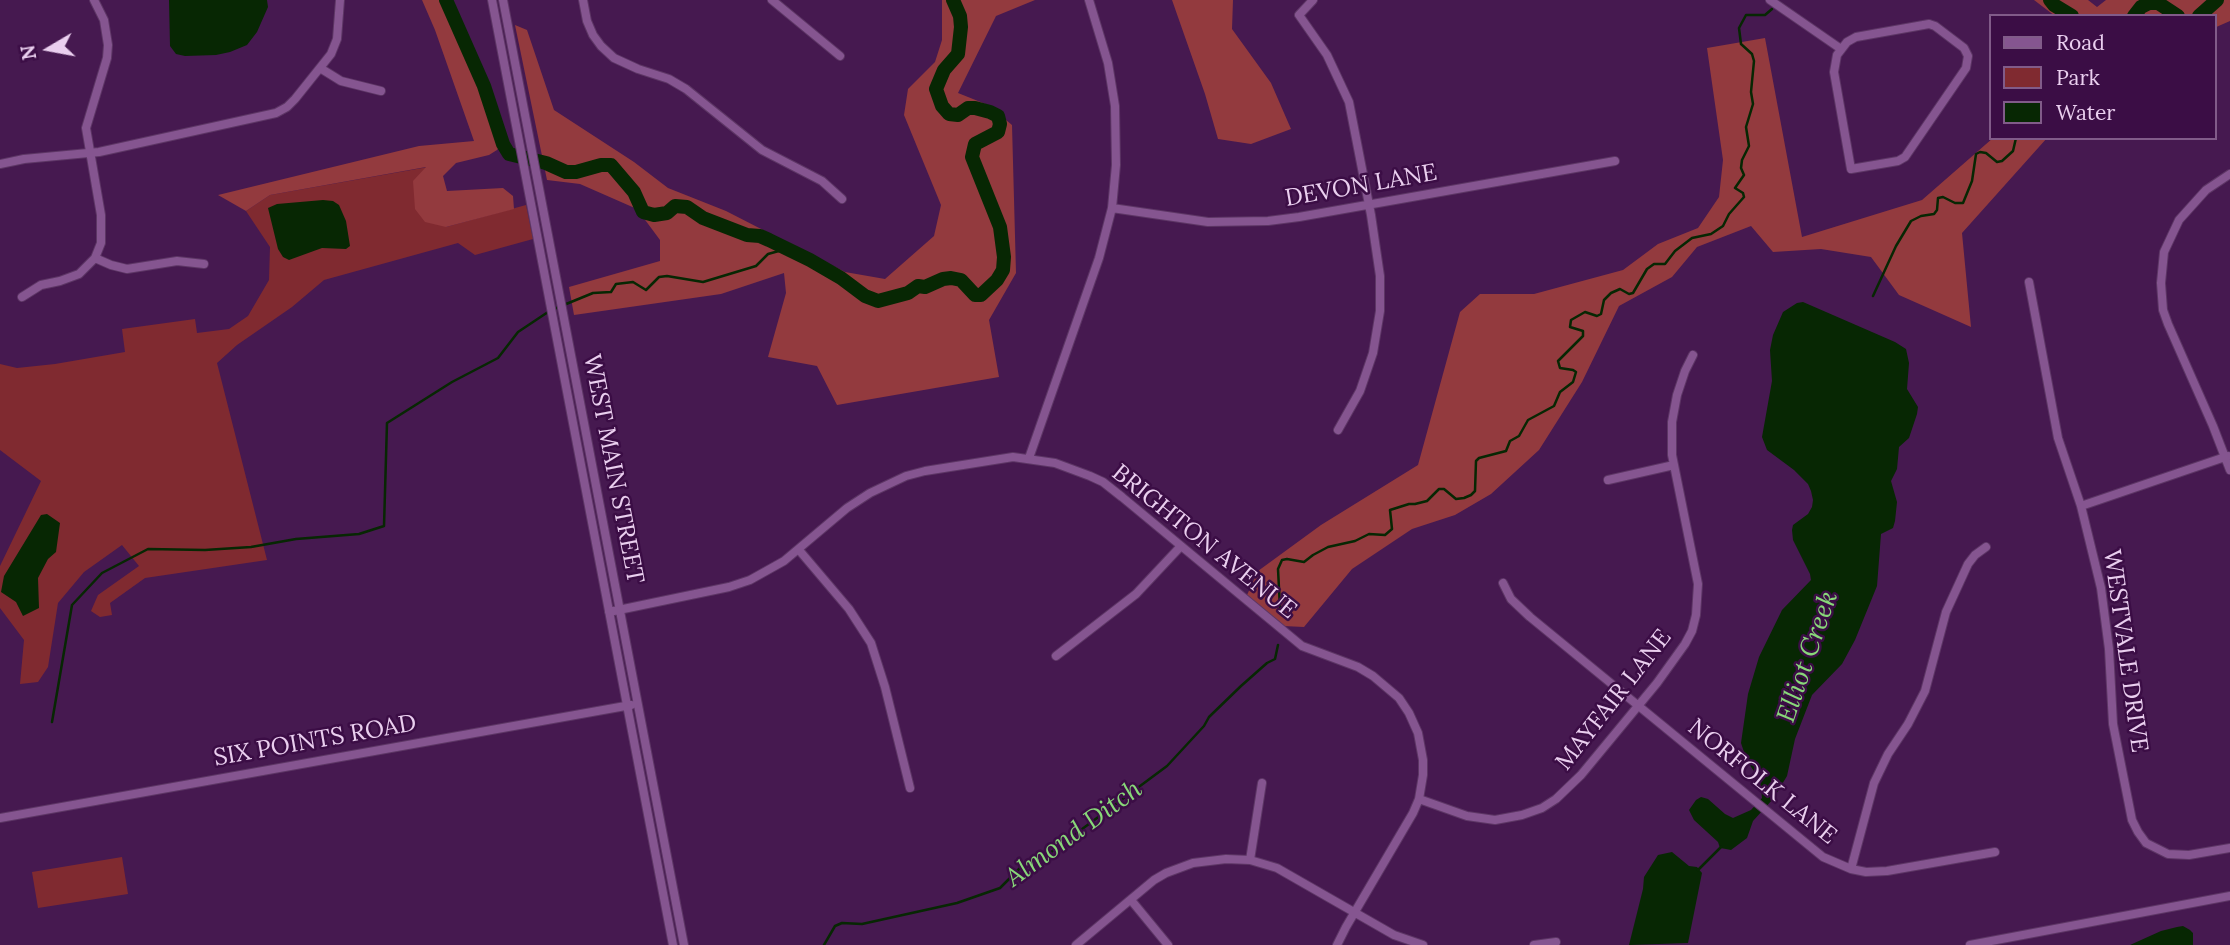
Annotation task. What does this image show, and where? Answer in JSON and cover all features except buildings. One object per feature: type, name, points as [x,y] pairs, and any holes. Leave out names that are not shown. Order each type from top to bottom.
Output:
[{"type":"street","points":[[22,297],[41,285],[74,277],[95,258],[101,243],[103,226],[86,128],[107,58],[108,45],[104,20],[94,0]]},
{"type":"street","points":[[0,164],[142,144],[276,113],[295,99],[334,47],[340,0]]},
{"type":"street","name":"WEST MAIN STREET","points":[[492,0],[673,945]]},
{"type":"street","name":"WEST MAIN STREET","points":[[503,0],[684,945]]},
{"type":"street","points":[[583,0],[593,34],[614,58],[669,79],[686,89],[762,150],[822,181],[842,199]]},
{"type":"street","points":[[772,0],[840,56]]},
{"type":"street","points":[[1029,458],[1099,258],[1112,208],[1116,165],[1115,106],[1108,63],[1089,0]]},
{"type":"street","points":[[1313,0],[1299,15],[1327,55],[1349,102],[1380,276],[1378,327],[1373,354],[1360,391],[1338,430]]},
{"type":"street","points":[[1770,0],[1841,49]]},
{"type":"street","points":[[1929,24],[1963,47],[1967,51],[1968,61],[1905,157],[1898,161],[1851,169],[1834,72],[1834,62],[1841,49],[1857,37],[1929,24]]},
{"type":"street","points":[[320,68],[341,81],[382,91]]},
{"type":"street","name":"DEVON LANE","points":[[1112,208],[1181,219],[1228,222],[1299,217],[1615,161]]},
{"type":"street","points":[[2230,174],[2206,190],[2179,220],[2164,252],[2161,283],[2163,310],[2168,324],[2228,456],[2230,470]]},
{"type":"street","points":[[95,258],[127,269],[177,261],[204,264]]},
{"type":"street","name":"WESTVALE DRIVE","points":[[2029,282],[2058,438],[2081,506],[2101,588],[2109,649],[2113,723],[2132,820],[2143,839],[2157,850],[2178,856],[2230,848]]},
{"type":"street","name":"MAYFAIR LANE","points":[[1419,799],[1467,816],[1494,820],[1542,808],[1574,783],[1685,644],[1696,615],[1698,584],[1674,465],[1671,422],[1677,395],[1693,355]]},
{"type":"street","points":[[2081,506],[2228,456]]},
{"type":"street","name":"BRIGHTON AVENUE","points":[[609,612],[729,587],[766,572],[799,551],[846,508],[906,476],[997,458],[1029,458],[1066,466],[1103,482],[1302,646],[1373,676],[1399,698],[1413,723],[1421,745],[1423,775],[1419,799],[1337,945]]},
{"type":"street","points":[[1608,480],[1674,465]]},
{"type":"street","points":[[1056,656],[1136,594],[1181,545]]},
{"type":"street","points":[[1851,869],[1874,783],[1926,691],[1945,612],[1968,564],[1986,547]]},
{"type":"street","points":[[799,551],[849,609],[871,643],[886,687],[909,788]]},
{"type":"street","name":"NORFOLK LANE","points":[[1503,583],[1514,603],[1823,857],[1851,869],[1866,872],[1887,871],[1995,852]]},
{"type":"street","name":"SIX POINTS ROAD","points":[[0,818],[638,704]]},
{"type":"street","points":[[1250,860],[1262,783]]},
{"type":"street","points":[[1076,945],[1154,880],[1182,867],[1216,859],[1250,860],[1288,873],[1394,935],[1423,945]]},
{"type":"street","points":[[1970,945],[2230,896]]},
{"type":"street","points":[[1131,900],[1168,945]]},
{"type":"street","points":[[1534,945],[1556,942]]},
{"type":"green space","points":[[428,167],[446,227],[526,205],[533,239],[475,255],[458,243],[324,280],[292,307],[237,345],[217,363],[267,560],[145,578],[110,603],[112,615],[100,617],[91,611],[98,595],[139,566],[122,545],[84,572],[58,603],[48,667],[38,682],[20,684],[24,640],[0,608],[0,566],[41,481],[0,450],[0,364],[17,368],[125,352],[122,329],[195,319],[197,333],[229,329],[248,316],[269,280],[270,247],[246,211],[270,195]]},
{"type":"green space","points":[[122,857],[128,894],[38,908],[32,872]]},
{"type":"shaded area","points":[[422,0],[451,0],[491,89],[506,138],[497,150],[489,155],[456,163],[443,176],[447,191],[503,188],[513,196],[514,209],[446,227],[425,222],[415,209],[413,181],[426,167],[270,195],[246,211],[218,195],[419,146],[474,141]]},
{"type":"shaded area","points":[[942,0],[1035,0],[996,16],[958,93],[988,105],[1012,125],[1016,273],[989,320],[999,377],[837,405],[817,366],[768,357],[786,293],[784,273],[721,294],[574,315],[569,287],[660,261],[660,240],[637,209],[580,184],[547,180],[515,25],[527,30],[554,110],[634,162],[668,188],[726,211],[845,272],[885,279],[934,236],[941,205],[904,115],[908,89],[935,62],[942,40]]},
{"type":"shaded area","points":[[1172,0],[1233,0],[1232,29],[1271,83],[1291,129],[1251,144],[1218,139]]},
{"type":"shaded area","points":[[2034,0],[2088,0],[2097,7],[2106,0],[2230,0],[2230,21],[2216,27],[2216,14],[2052,14]]},
{"type":"shaded area","points":[[1765,38],[1802,237],[1922,200],[1991,140],[2045,140],[1962,233],[1971,327],[1899,295],[1871,257],[1821,249],[1773,252],[1751,226],[1697,247],[1672,277],[1619,306],[1582,382],[1539,450],[1491,494],[1455,515],[1412,529],[1352,569],[1304,627],[1283,626],[1247,595],[1258,571],[1321,525],[1418,465],[1460,312],[1480,294],[1534,294],[1623,270],[1658,244],[1698,228],[1719,197],[1723,160],[1707,48]]},
{"type":"water","points":[[169,0],[267,0],[268,7],[257,32],[247,45],[216,55],[185,56],[176,54],[170,46]]},
{"type":"water","points":[[323,200],[339,205],[346,221],[350,246],[346,249],[322,248],[289,260],[283,257],[278,249],[268,208],[277,204]]},
{"type":"water","points":[[1803,302],[1906,349],[1909,363],[1907,389],[1918,407],[1909,438],[1899,447],[1897,469],[1891,481],[1897,502],[1895,521],[1893,528],[1881,534],[1877,586],[1855,640],[1842,664],[1812,695],[1795,739],[1787,776],[1773,799],[1753,821],[1747,838],[1731,850],[1720,848],[1718,842],[1694,820],[1689,810],[1701,797],[1708,799],[1733,818],[1751,810],[1762,798],[1760,780],[1747,761],[1741,743],[1748,694],[1759,657],[1782,610],[1811,580],[1793,540],[1792,530],[1793,525],[1808,514],[1812,507],[1811,491],[1794,470],[1767,450],[1762,437],[1772,381],[1770,350],[1773,335],[1783,312]]},
{"type":"water","points":[[47,514],[60,523],[56,552],[48,559],[38,578],[39,608],[23,616],[16,602],[1,592],[4,576],[41,515]]},
{"type":"water","points":[[1672,852],[1702,873],[1688,943],[1629,945],[1644,877],[1658,855]]},
{"type":"water","points":[[2183,926],[2193,933],[2193,945],[2130,945],[2161,931]]},
{"type":"waterway","points":[[446,0],[484,86],[503,144],[509,154],[546,163],[566,172],[611,165],[634,192],[643,212],[654,215],[667,213],[675,206],[687,207],[703,218],[747,235],[760,236],[810,260],[865,296],[878,301],[908,293],[918,286],[925,287],[951,278],[961,280],[975,295],[981,295],[997,280],[1003,270],[1000,227],[972,157],[975,144],[998,132],[998,116],[975,108],[968,108],[958,115],[949,114],[942,106],[936,89],[944,70],[958,54],[960,16],[953,0]]},
{"type":"waterway","points":[[2050,0],[2069,14]]},
{"type":"waterway","points":[[2201,14],[2217,0]]},
{"type":"waterway","points":[[2136,14],[2149,3],[2158,3],[2175,14]]},
{"type":"waterway","name":"Almond Ditch","points":[[1280,608],[1278,569],[1282,560],[1304,562],[1328,547],[1355,541],[1369,534],[1385,535],[1392,529],[1390,510],[1427,501],[1439,489],[1444,489],[1456,499],[1471,495],[1475,491],[1476,461],[1506,451],[1510,441],[1519,436],[1528,420],[1554,406],[1560,392],[1573,382],[1576,372],[1560,368],[1558,361],[1583,336],[1583,331],[1570,327],[1571,320],[1585,312],[1597,316],[1601,314],[1604,300],[1611,293],[1620,289],[1629,294],[1633,293],[1647,269],[1654,264],[1665,264],[1675,251],[1692,238],[1711,234],[1723,226],[1729,214],[1744,197],[1743,193],[1735,188],[1744,175],[1742,160],[1749,146],[1746,127],[1753,104],[1751,92],[1754,61],[1752,54],[1741,44],[1739,28],[1746,15],[1765,15],[1772,9]]},
{"type":"waterway","points":[[1873,296],[1911,221],[1934,214],[1938,198],[1963,203],[1972,181],[1976,154],[1986,153],[1997,162],[2002,161],[2013,151],[2016,140]]},
{"type":"waterway","points":[[554,309],[593,293],[611,292],[616,284],[633,282],[646,290],[659,277],[667,276],[703,282],[756,266],[768,254],[786,249]]},
{"type":"waterway","points":[[52,722],[72,605],[102,573],[148,549],[205,550],[251,547],[296,539],[359,534],[384,526],[387,423],[452,382],[498,358],[518,332],[548,312]]},
{"type":"waterway","name":"Almond Ditch","points":[[824,945],[835,926],[842,923],[862,924],[957,903],[1000,888],[1022,866],[1035,864],[1167,766],[1209,717],[1267,663],[1275,659],[1278,645]]},
{"type":"waterway","name":"Elliot Creek","points":[[1698,870],[1721,847]]}]
